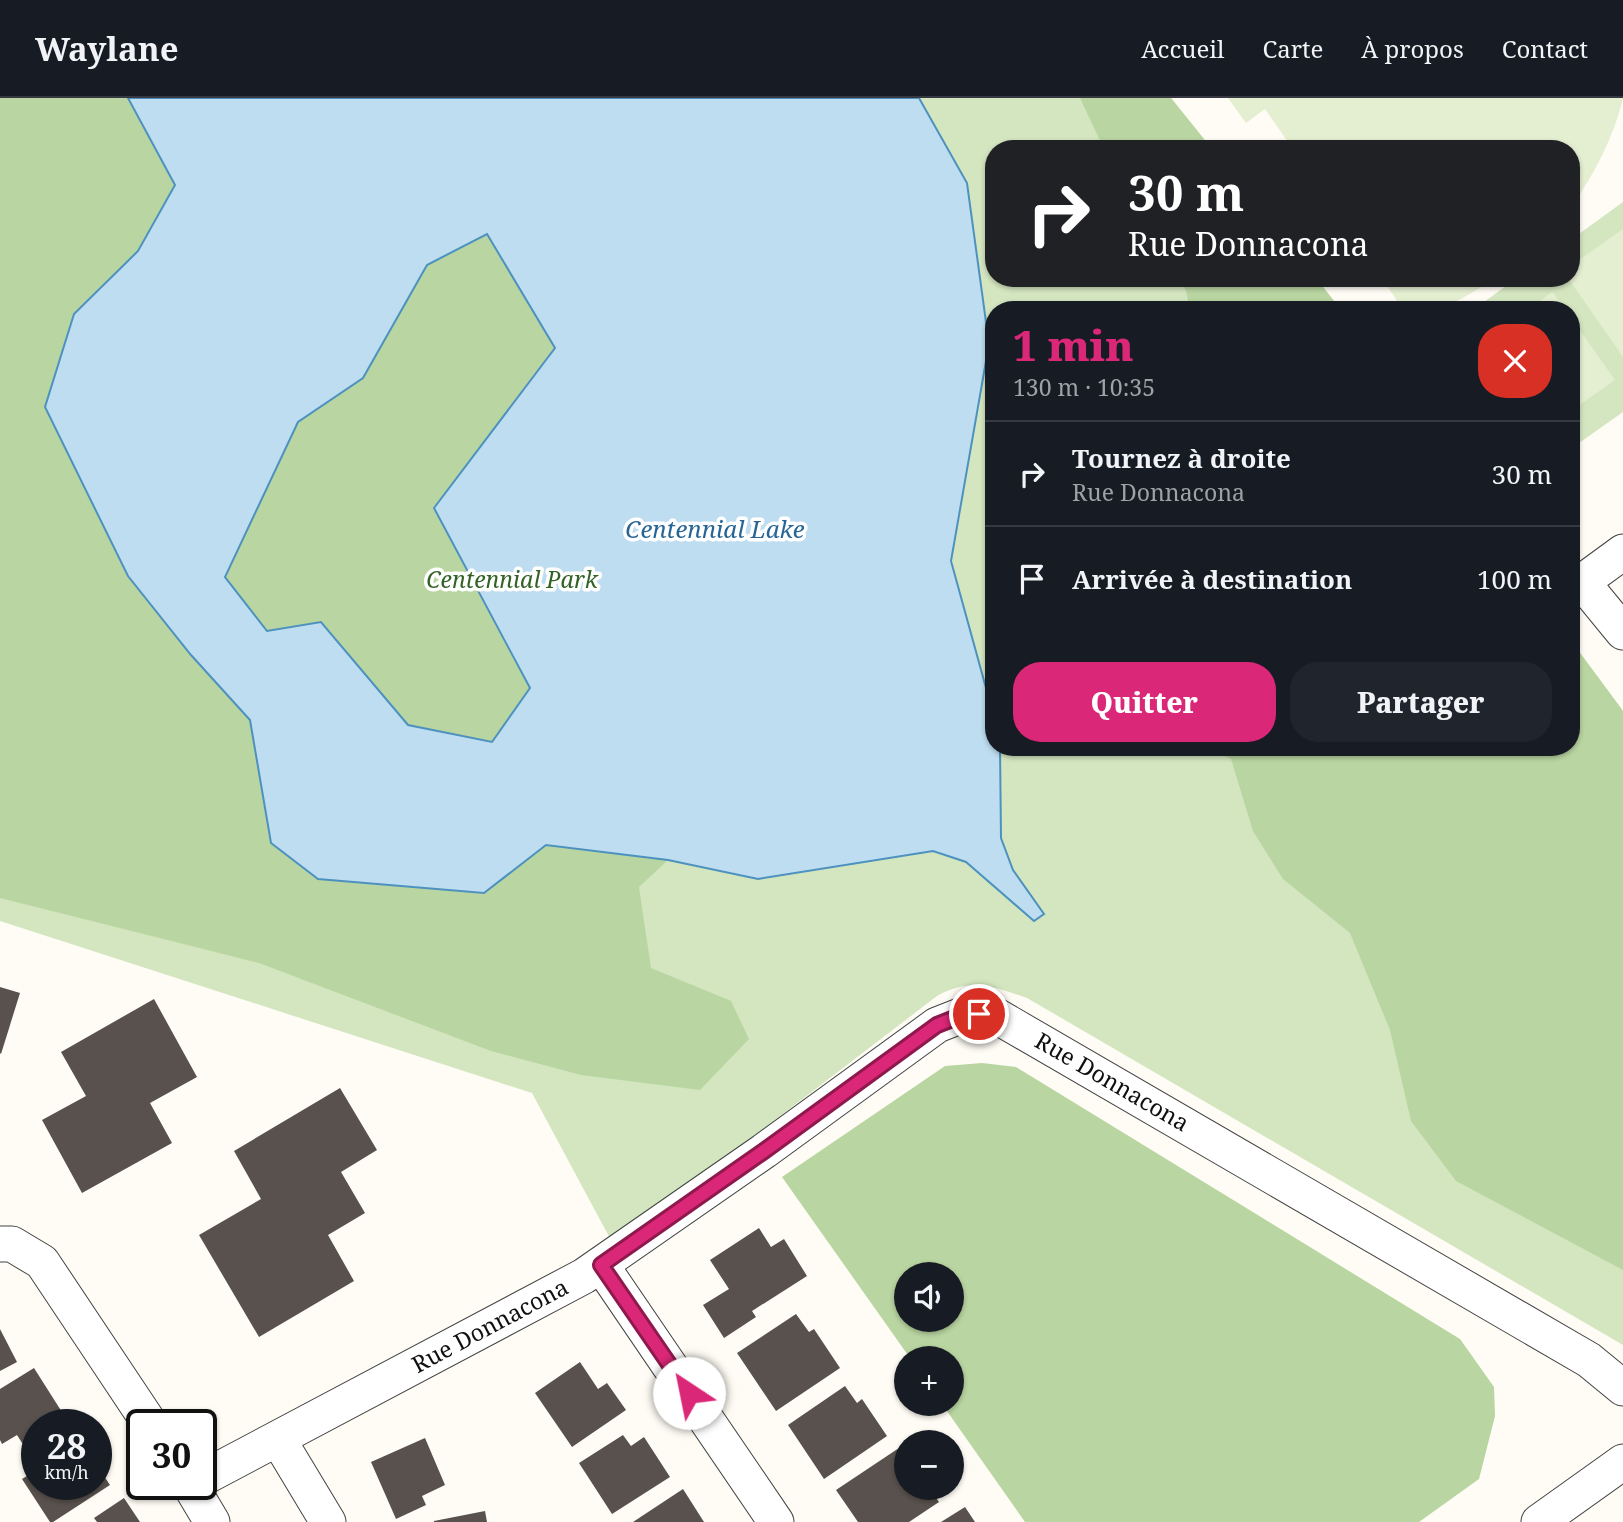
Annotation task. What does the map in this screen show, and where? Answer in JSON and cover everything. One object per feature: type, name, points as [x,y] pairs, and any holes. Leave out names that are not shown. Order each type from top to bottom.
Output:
[{"type":"street","points":[[1623,552],[1582,582],[1623,632]]},
{"type":"street","name":"Rue Donnacona","points":[[217,1471],[584,1276],[764,1151],[937,1025],[965,1014],[993,1014],[1589,1360],[1623,1388]]},
{"type":"street","points":[[0,1244],[12,1244],[42,1262],[140,1409]]},
{"type":"street","points":[[601,1265],[776,1522]]},
{"type":"street","points":[[278,1439],[328,1522]]},
{"type":"street","points":[[1539,1522],[1623,1462]]},
{"type":"street","points":[[199,1500],[212,1522]]},
{"type":"green space","name":"Centennial Park","points":[[0,98],[1171,98],[1205,140],[985,140],[985,287],[1323,287],[1334,301],[985,301],[985,756],[1580,756],[1580,653],[1623,711],[1623,1345],[1027,998],[993,988],[972,985],[949,990],[937,996],[613,1244],[532,1093],[0,921]]},
{"type":"green space","points":[[0,98],[137,98],[175,185],[138,251],[74,314],[128,576],[191,655],[250,720],[271,843],[318,879],[483,893],[546,845],[668,860],[639,887],[651,968],[731,1001],[749,1039],[700,1090],[581,1075],[491,1051],[259,963],[0,898]]},
{"type":"green space","points":[[1080,98],[1171,98],[1205,140],[1100,140]]},
{"type":"green space","points":[[1228,98],[1623,98],[1602,155],[1580,194],[1580,140],[1287,140],[1265,109],[1246,123]]},
{"type":"green space","points":[[1623,202],[1623,412],[1580,442],[1580,301],[1485,301],[1505,287],[1580,287],[1580,233]]},
{"type":"green space","points":[[1623,229],[1623,357],[1574,287],[1580,287],[1580,259]]},
{"type":"green space","points":[[487,233],[555,348],[435,508],[530,688],[493,743],[408,725],[322,622],[267,631],[225,578],[298,422],[363,378],[427,265]]},
{"type":"green space","points":[[1184,287],[1323,287],[1334,301],[1188,301]]},
{"type":"green space","points":[[1388,287],[1482,287],[1456,301],[1397,301]]},
{"type":"green space","points":[[1552,292],[1559,301],[1540,301]]},
{"type":"green space","points":[[1580,330],[1615,380],[1580,405]]},
{"type":"green space","points":[[1580,653],[1623,711],[1623,1270],[1456,1181],[1411,1121],[1390,1030],[1350,933],[1283,879],[1253,831],[1231,759],[1225,756],[1580,756]]},
{"type":"green space","points":[[982,1063],[1016,1067],[1460,1339],[1494,1387],[1495,1416],[1479,1479],[1419,1522],[1025,1522],[964,1435],[964,1430],[960,1430],[950,1416],[964,1416],[964,1346],[902,1346],[782,1177],[945,1066]]},
{"type":"water","name":"Centennial Lake","points":[[128,98],[919,98],[967,183],[985,315],[985,367],[951,561],[985,684],[985,756],[1000,756],[1001,838],[1013,870],[1044,914],[1034,921],[966,862],[933,851],[758,879],[668,860],[546,845],[484,893],[318,879],[271,843],[250,720],[191,655],[128,576],[45,407],[74,314],[138,251],[175,185]],"holes":[[[487,234],[555,348],[434,508],[530,688],[492,742],[408,725],[321,622],[267,631],[225,577],[298,422],[363,378],[427,265]]]},
{"type":"building","points":[[0,987],[20,993],[1,1054],[0,1053]]},
{"type":"building","points":[[154,999],[197,1077],[150,1103],[172,1143],[82,1193],[42,1120],[86,1096],[61,1052]]},
{"type":"building","points":[[340,1088],[377,1150],[341,1172],[365,1213],[328,1235],[354,1281],[259,1337],[199,1235],[261,1199],[234,1151]]},
{"type":"building","points":[[759,1228],[771,1247],[784,1239],[807,1276],[752,1311],[756,1317],[724,1338],[703,1305],[729,1289],[710,1260]]},
{"type":"building","points":[[796,1314],[809,1332],[814,1329],[840,1368],[776,1411],[737,1353]]},
{"type":"building","points":[[0,1329],[17,1362],[0,1371]]},
{"type":"building","points":[[580,1362],[598,1389],[607,1383],[626,1410],[572,1447],[535,1393]]},
{"type":"building","points":[[34,1368],[60,1409],[21,1409],[21,1441],[17,1435],[2,1444],[0,1389]]},
{"type":"building","points":[[845,1386],[857,1403],[862,1399],[887,1436],[824,1479],[788,1425]]},
{"type":"building","points":[[623,1435],[631,1446],[644,1437],[670,1477],[612,1514],[579,1463]]},
{"type":"building","points":[[425,1438],[445,1485],[422,1496],[426,1505],[396,1519],[371,1462]]},
{"type":"building","points":[[894,1451],[894,1500],[939,1502],[909,1522],[858,1522],[836,1490]]},
{"type":"building","points":[[683,1489],[704,1522],[633,1522]]},
{"type":"building","points":[[124,1498],[140,1522],[97,1522],[94,1518]]},
{"type":"building","points":[[36,1500],[87,1500],[53,1522],[50,1522]]},
{"type":"building","points":[[965,1507],[975,1522],[941,1522]]},
{"type":"building","points":[[485,1511],[487,1522],[434,1522],[434,1521]]},
{"type":"route","points":[[689,1393],[601,1265],[937,1025],[965,1014],[979,1014]]}]
